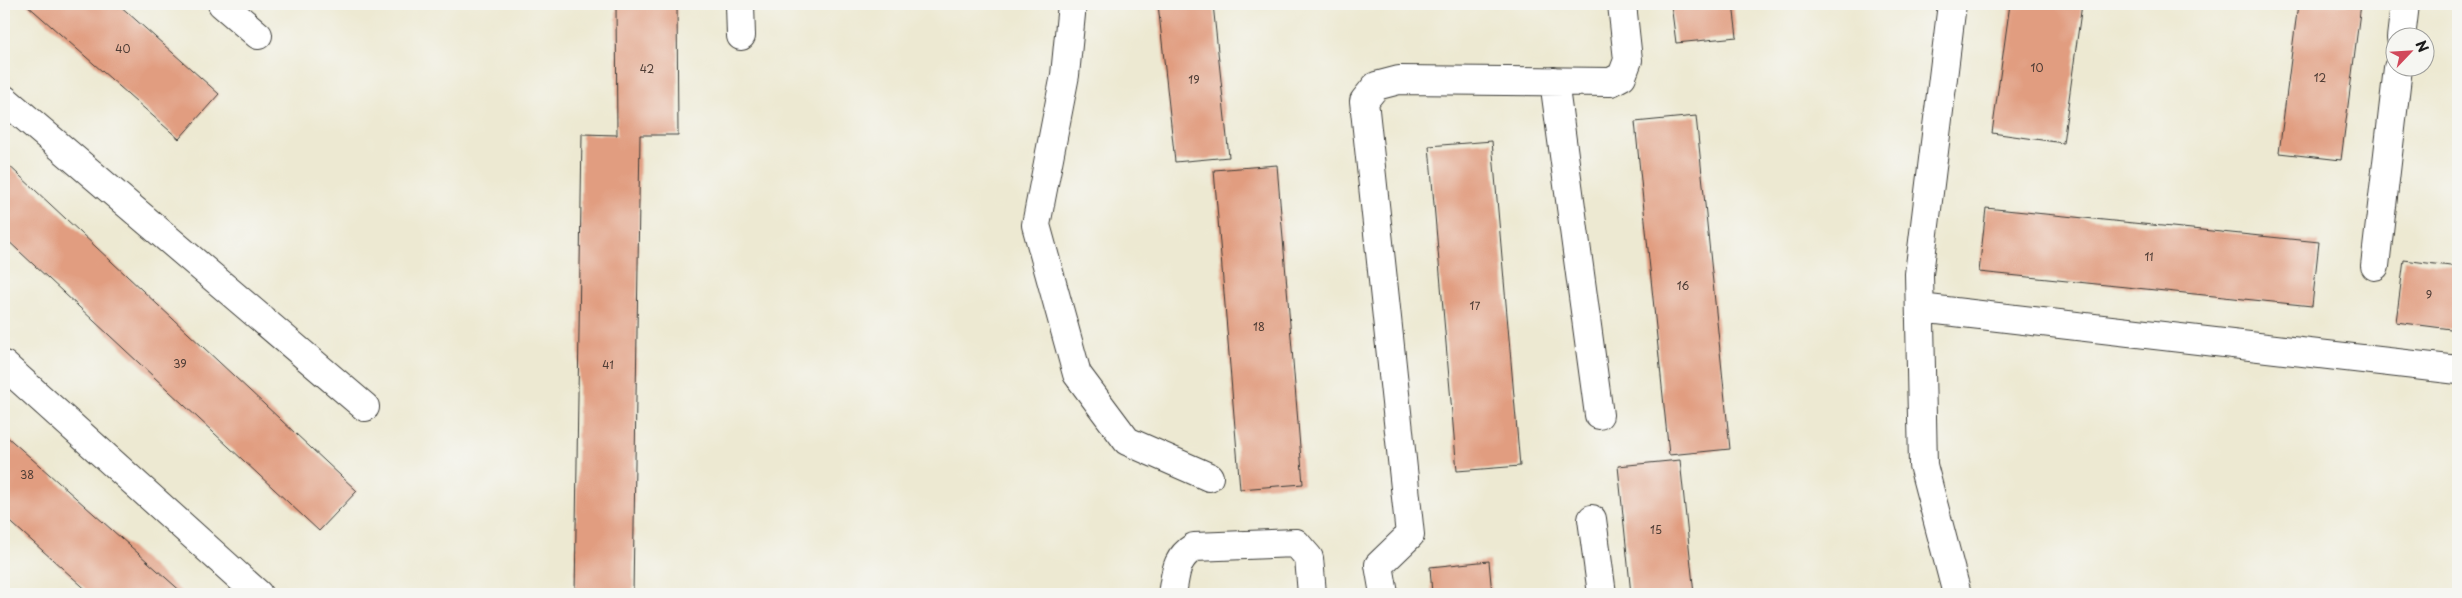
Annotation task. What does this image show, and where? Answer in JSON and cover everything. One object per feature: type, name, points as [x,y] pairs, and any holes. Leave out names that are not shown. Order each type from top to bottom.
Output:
[{"type":"street","points":[[222,4],[258,35]]},
{"type":"street","points":[[740,4],[741,36]]},
{"type":"street","points":[[1072,4],[1065,75],[1036,225],[1077,374],[1127,442],[1209,477]]},
{"type":"street","points":[[1384,594],[1379,565],[1410,535],[1364,101],[1376,86],[1399,80],[1611,82],[1622,76],[1628,60],[1622,4]]},
{"type":"street","points":[[1952,4],[1919,274],[1923,465],[1957,594]]},
{"type":"street","points":[[2403,28],[2405,4]]},
{"type":"street","points":[[2375,266],[2397,78]]},
{"type":"street","points":[[1554,82],[1599,415]]},
{"type":"street","points":[[4,99],[365,407]]},
{"type":"street","points":[[1920,308],[2458,370]]},
{"type":"street","points":[[4,365],[258,594]]},
{"type":"street","points":[[1592,519],[1602,594]]},
{"type":"street","points":[[1172,594],[1178,565],[1183,554],[1194,547],[1296,543],[1309,558],[1312,594]]},
{"type":"building","points":[[26,4],[118,4],[219,94],[179,139]]},
{"type":"building","points":[[616,4],[677,4],[678,135],[640,135],[633,594],[575,594],[582,134],[617,135]]},
{"type":"building","points":[[1158,4],[1213,4],[1229,157],[1175,162]]},
{"type":"building","points":[[1671,4],[1733,4],[1737,37],[1676,43]]},
{"type":"building","points":[[2010,4],[2082,4],[2063,143],[1992,133]]},
{"type":"building","points":[[2298,4],[2361,4],[2341,160],[2279,153]]},
{"type":"building","points":[[1696,116],[1730,449],[1669,455],[1635,122]]},
{"type":"building","points":[[1492,141],[1520,466],[1457,471],[1429,146]]},
{"type":"building","points":[[4,161],[357,491],[319,531],[4,237]]},
{"type":"building","points":[[1277,165],[1303,484],[1240,489],[1214,170]]},
{"type":"building","points":[[1986,208],[2319,242],[2312,306],[1979,272]]},
{"type":"building","points":[[2404,260],[2458,267],[2458,330],[2396,322]]},
{"type":"building","points":[[4,434],[184,594],[91,594],[4,516]]},
{"type":"building","points":[[1680,460],[1694,594],[1631,594],[1618,466]]},
{"type":"building","points":[[1489,561],[1492,594],[1432,594],[1430,567]]}]
